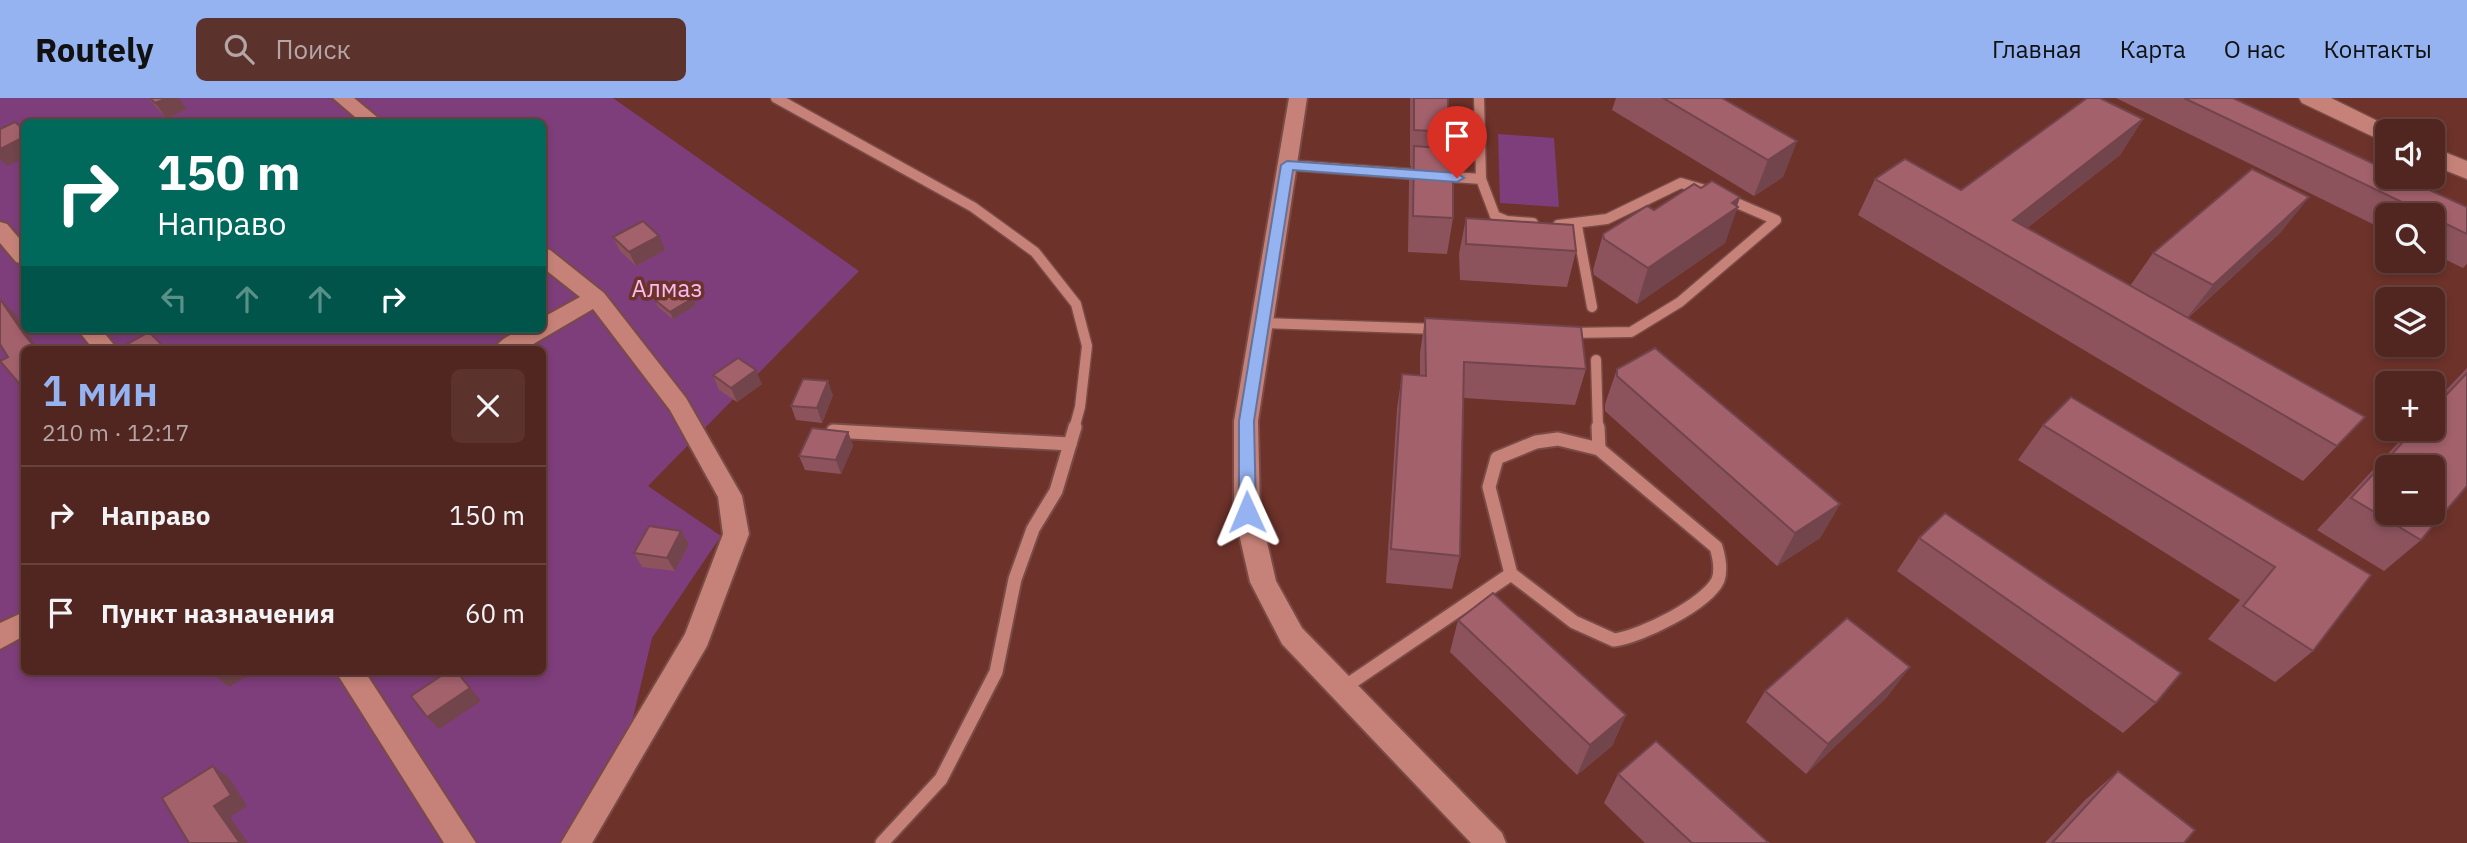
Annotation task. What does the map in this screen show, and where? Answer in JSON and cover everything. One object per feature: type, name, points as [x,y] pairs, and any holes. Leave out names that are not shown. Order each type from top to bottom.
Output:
[{"type":"street","points":[[342,98],[369,119]]},
{"type":"street","points":[[1298,98],[1247,421],[1247,512],[1263,582],[1292,636],[1491,843]]},
{"type":"street","points":[[2311,98],[2375,128]]},
{"type":"street","points":[[2445,161],[2467,171]]},
{"type":"street","points":[[0,229],[21,254]]},
{"type":"street","points":[[546,259],[596,298],[678,404],[730,496],[736,534],[697,638],[576,843]]},
{"type":"street","points":[[546,327],[596,298]]},
{"type":"street","points":[[92,333],[103,346]]},
{"type":"street","points":[[512,346],[535,333]]},
{"type":"street","points":[[0,637],[21,625]]},
{"type":"street","points":[[352,675],[461,843]]},
{"type":"lane","points":[[776,98],[973,207],[1035,252],[1076,304],[1087,346],[1080,407],[1070,444],[1056,491],[1032,529],[1015,579],[996,672],[941,779],[882,843]]},
{"type":"lane","points":[[1479,98],[1481,180],[1495,216],[1507,221],[1577,226],[1614,218],[1681,183],[1712,192],[1776,220],[1680,302],[1631,332],[1556,333]]},
{"type":"lane","points":[[1287,165],[1481,180]]},
{"type":"lane","points":[[1577,226],[1592,307]]},
{"type":"lane","points":[[1262,323],[1449,329]]},
{"type":"lane","points":[[1596,359],[1599,449]]},
{"type":"lane","points":[[834,431],[1070,444]]},
{"type":"lane","points":[[1538,439],[1577,440],[1599,449],[1716,547],[1721,565],[1716,584],[1651,630],[1617,640],[1591,633],[1511,574],[1489,487],[1497,458],[1538,439]]},
{"type":"lane","points":[[1343,688],[1511,574]]},
{"type":"green space","name":"Алмаз","points":[[0,98],[613,98],[859,271],[648,486],[721,536],[652,638],[621,768],[576,843],[0,843]]},
{"type":"green space","points":[[1498,134],[1554,138],[1559,207],[1500,203]]},
{"type":"building","points":[[150,98],[167,98],[155,103]]},
{"type":"building","points":[[1414,98],[1448,98],[1449,132],[1414,130]]},
{"type":"building","points":[[1663,98],[1722,98],[1797,141],[1768,160]]},
{"type":"building","points":[[2087,98],[2100,98],[2143,119],[2013,220],[2365,417],[2337,446],[1875,179],[1905,159],[1961,190]]},
{"type":"building","points":[[2184,98],[2233,98],[2375,164],[2375,189],[2427,189],[2467,207],[2467,234],[2445,223],[2445,203],[2404,203]]},
{"type":"building","points":[[15,122],[21,127],[21,138],[0,149],[0,129]]},
{"type":"building","points":[[1414,146],[1453,149],[1453,218],[1413,216]]},
{"type":"building","points":[[2252,169],[2309,197],[2213,285],[2153,253]]},
{"type":"building","points":[[1712,181],[1740,197],[1732,203],[1738,207],[1648,268],[1604,239],[1603,234],[1647,206],[1654,210],[1694,184],[1701,188]]},
{"type":"building","points":[[1466,218],[1573,225],[1576,251],[1466,244]]},
{"type":"building","points":[[643,221],[659,236],[629,252],[613,237]]},
{"type":"building","points":[[678,286],[693,298],[670,312],[655,300]]},
{"type":"building","points":[[0,299],[21,333],[34,346],[21,346],[21,390],[18,382],[0,361],[8,357],[0,344]]},
{"type":"building","points":[[1425,318],[1581,327],[1586,369],[1464,362],[1460,556],[1391,549],[1402,374],[1426,376]]},
{"type":"building","points":[[150,333],[163,346],[124,346]]},
{"type":"building","points":[[1655,348],[1840,504],[1795,533],[1617,376],[1617,369]]},
{"type":"building","points":[[738,358],[756,370],[731,388],[713,375]]},
{"type":"building","points":[[2467,373],[2467,486],[2445,512],[2445,455],[2391,455],[2404,441],[2445,441],[2445,396]]},
{"type":"building","points":[[803,379],[828,381],[817,408],[791,406]]},
{"type":"building","points":[[2071,397],[2371,575],[2313,651],[2243,606],[2275,567],[2043,425]]},
{"type":"building","points":[[812,428],[848,432],[836,460],[799,456]]},
{"type":"building","points":[[2375,472],[2375,512],[2351,498]]},
{"type":"building","points":[[1945,513],[2181,673],[2156,703],[1919,538]]},
{"type":"building","points":[[2396,525],[2434,525],[2421,540]]},
{"type":"building","points":[[649,526],[681,531],[667,558],[634,553]]},
{"type":"building","points":[[1493,593],[1626,715],[1590,745],[1458,620]]},
{"type":"building","points":[[1847,618],[1910,667],[1828,744],[1765,691]]},
{"type":"building","points":[[442,675],[459,675],[470,688],[427,717],[411,696]]},
{"type":"building","points":[[1656,741],[1769,843],[1692,843],[1618,774]]},
{"type":"building","points":[[213,766],[231,795],[214,806],[240,843],[189,843],[162,798]]},
{"type":"building","points":[[2118,771],[2195,830],[2184,843],[2052,843]]},
{"type":"route","points":[[1247,512],[1247,421],[1287,165],[1457,178]]}]
